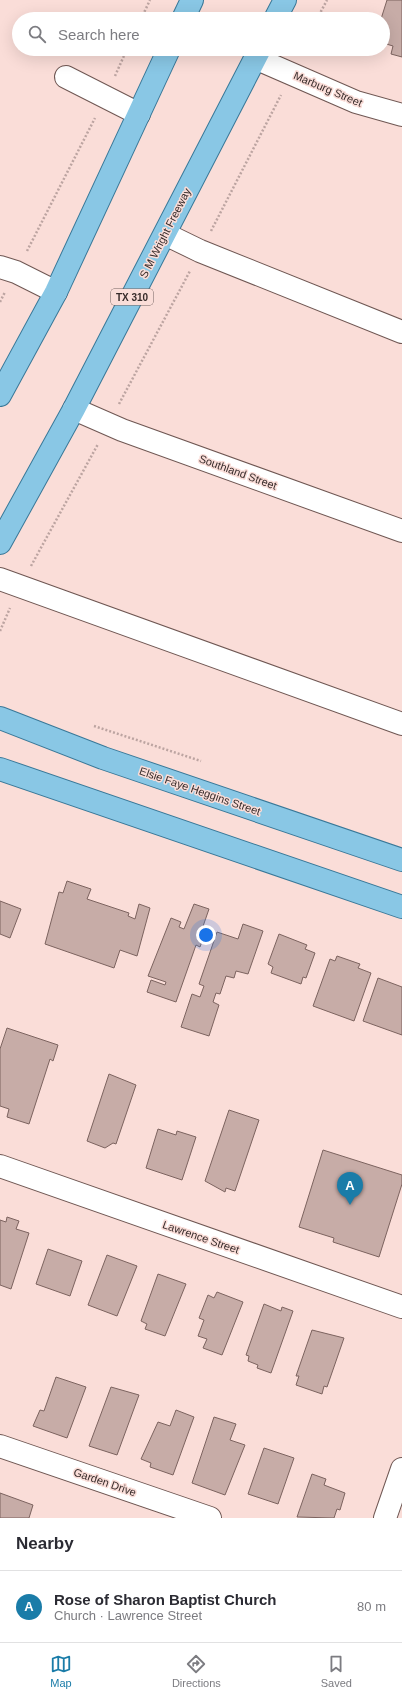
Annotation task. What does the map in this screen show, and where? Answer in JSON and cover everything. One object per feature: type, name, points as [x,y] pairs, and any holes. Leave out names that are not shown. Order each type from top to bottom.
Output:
[{"type":"main road","points":[[186,12],[192,0]]},
{"type":"main road","points":[[279,12],[285,0]]},
{"type":"main road","points":[[0,396],[56,292],[166,56]]},
{"type":"main road","name":"S M Wright Freeway","points":[[0,543],[74,410],[256,56]]},
{"type":"main road","name":"Elsie Faye Heggins Street","points":[[0,718],[103,758],[402,860]]},
{"type":"main road","points":[[0,769],[402,907]]},
{"type":"street","name":"Marburg Street","points":[[263,56],[292,74],[356,102],[402,115]]},
{"type":"street","points":[[66,77],[139,114]]},
{"type":"street","points":[[165,234],[200,251],[402,332]]},
{"type":"street","points":[[8,270],[56,292]]},
{"type":"street","name":"Southland Street","points":[[74,410],[402,531]]},
{"type":"street","points":[[0,579],[402,724]]},
{"type":"street","name":"Lawrence Street","points":[[0,1166],[400,1302]]},
{"type":"street","name":"Garden Drive","points":[[0,1446],[210,1518]]},
{"type":"street","points":[[385,1518],[402,1468]]},
{"type":"path","points":[[144,12],[150,0]]},
{"type":"path","points":[[321,12],[327,0]]},
{"type":"path","points":[[0,302],[8,270],[106,97],[124,56]]},
{"type":"path","points":[[0,631],[20,586],[109,424],[292,74]]},
{"type":"path","points":[[94,726],[201,762]]},
{"type":"building","points":[[387,0],[402,0],[402,57],[391,54],[393,46],[390,45],[390,12],[383,12]]},
{"type":"building","points":[[67,881],[91,889],[87,899],[129,913],[128,916],[135,919],[139,904],[150,908],[137,956],[120,950],[114,968],[45,944],[59,892],[63,893]]},
{"type":"building","points":[[0,901],[21,909],[10,938],[0,934]]},
{"type":"building","points":[[194,904],[209,909],[200,935],[204,936],[200,947],[196,945],[176,1002],[147,992],[151,980],[165,985],[166,982],[148,976],[171,918],[181,922],[179,927],[184,929]]},
{"type":"building","points":[[243,924],[263,931],[248,974],[236,971],[234,978],[226,976],[220,994],[216,993],[213,1002],[219,1005],[209,1036],[181,1027],[192,994],[200,997],[204,986],[199,984],[217,932],[238,939]]},
{"type":"building","points":[[279,934],[307,945],[305,949],[315,953],[306,978],[303,977],[301,984],[271,973],[273,967],[268,964]]},
{"type":"building","points":[[337,956],[360,964],[358,968],[371,973],[354,1021],[313,1006],[330,959],[335,961]]},
{"type":"building","points":[[378,978],[402,987],[402,1035],[363,1021]]},
{"type":"building","points":[[7,1028],[58,1045],[53,1061],[50,1059],[29,1124],[7,1117],[9,1109],[0,1106],[0,1049]]},
{"type":"building","points":[[109,1074],[136,1085],[116,1144],[113,1143],[105,1148],[87,1141]]},
{"type":"building","points":[[229,1110],[259,1120],[235,1191],[226,1188],[225,1192],[205,1181]]},
{"type":"building","points":[[158,1129],[176,1135],[177,1131],[196,1137],[182,1180],[146,1168]]},
{"type":"building","points":[[323,1150],[402,1175],[402,1184],[379,1257],[333,1242],[334,1238],[299,1227]]},
{"type":"building","points":[[7,1217],[19,1221],[16,1229],[29,1233],[11,1289],[0,1285],[0,1220],[6,1222]]},
{"type":"building","points":[[48,1249],[82,1261],[70,1296],[36,1284]]},
{"type":"building","points":[[107,1255],[137,1266],[117,1316],[88,1305]]},
{"type":"building","points":[[158,1274],[186,1284],[165,1336],[145,1329],[147,1324],[141,1321]]},
{"type":"building","points":[[217,1292],[243,1302],[222,1355],[203,1348],[207,1339],[198,1336],[204,1320],[199,1318],[208,1295],[214,1298]]},
{"type":"building","points":[[264,1304],[281,1311],[282,1307],[293,1311],[271,1373],[257,1368],[258,1365],[248,1361],[249,1356],[246,1355]]},
{"type":"building","points":[[312,1330],[344,1338],[327,1387],[324,1386],[322,1394],[296,1385],[299,1376],[296,1376]]},
{"type":"building","points":[[56,1377],[86,1387],[67,1438],[33,1426],[40,1410],[44,1411]]},
{"type":"building","points":[[111,1387],[139,1395],[117,1455],[89,1446]]},
{"type":"building","points":[[176,1410],[194,1417],[173,1475],[150,1467],[151,1463],[141,1459],[158,1422],[170,1426]]},
{"type":"building","points":[[214,1417],[236,1424],[230,1440],[245,1445],[225,1495],[192,1483]]},
{"type":"building","points":[[264,1448],[294,1458],[278,1504],[248,1494]]},
{"type":"building","points":[[312,1474],[326,1479],[324,1485],[345,1493],[340,1510],[337,1509],[334,1518],[297,1517]]},
{"type":"building","points":[[0,1493],[33,1505],[29,1518],[0,1518]]},
{"type":"place","name":"Rose of Sharon Baptist Church","points":[[350,1205]]}]
